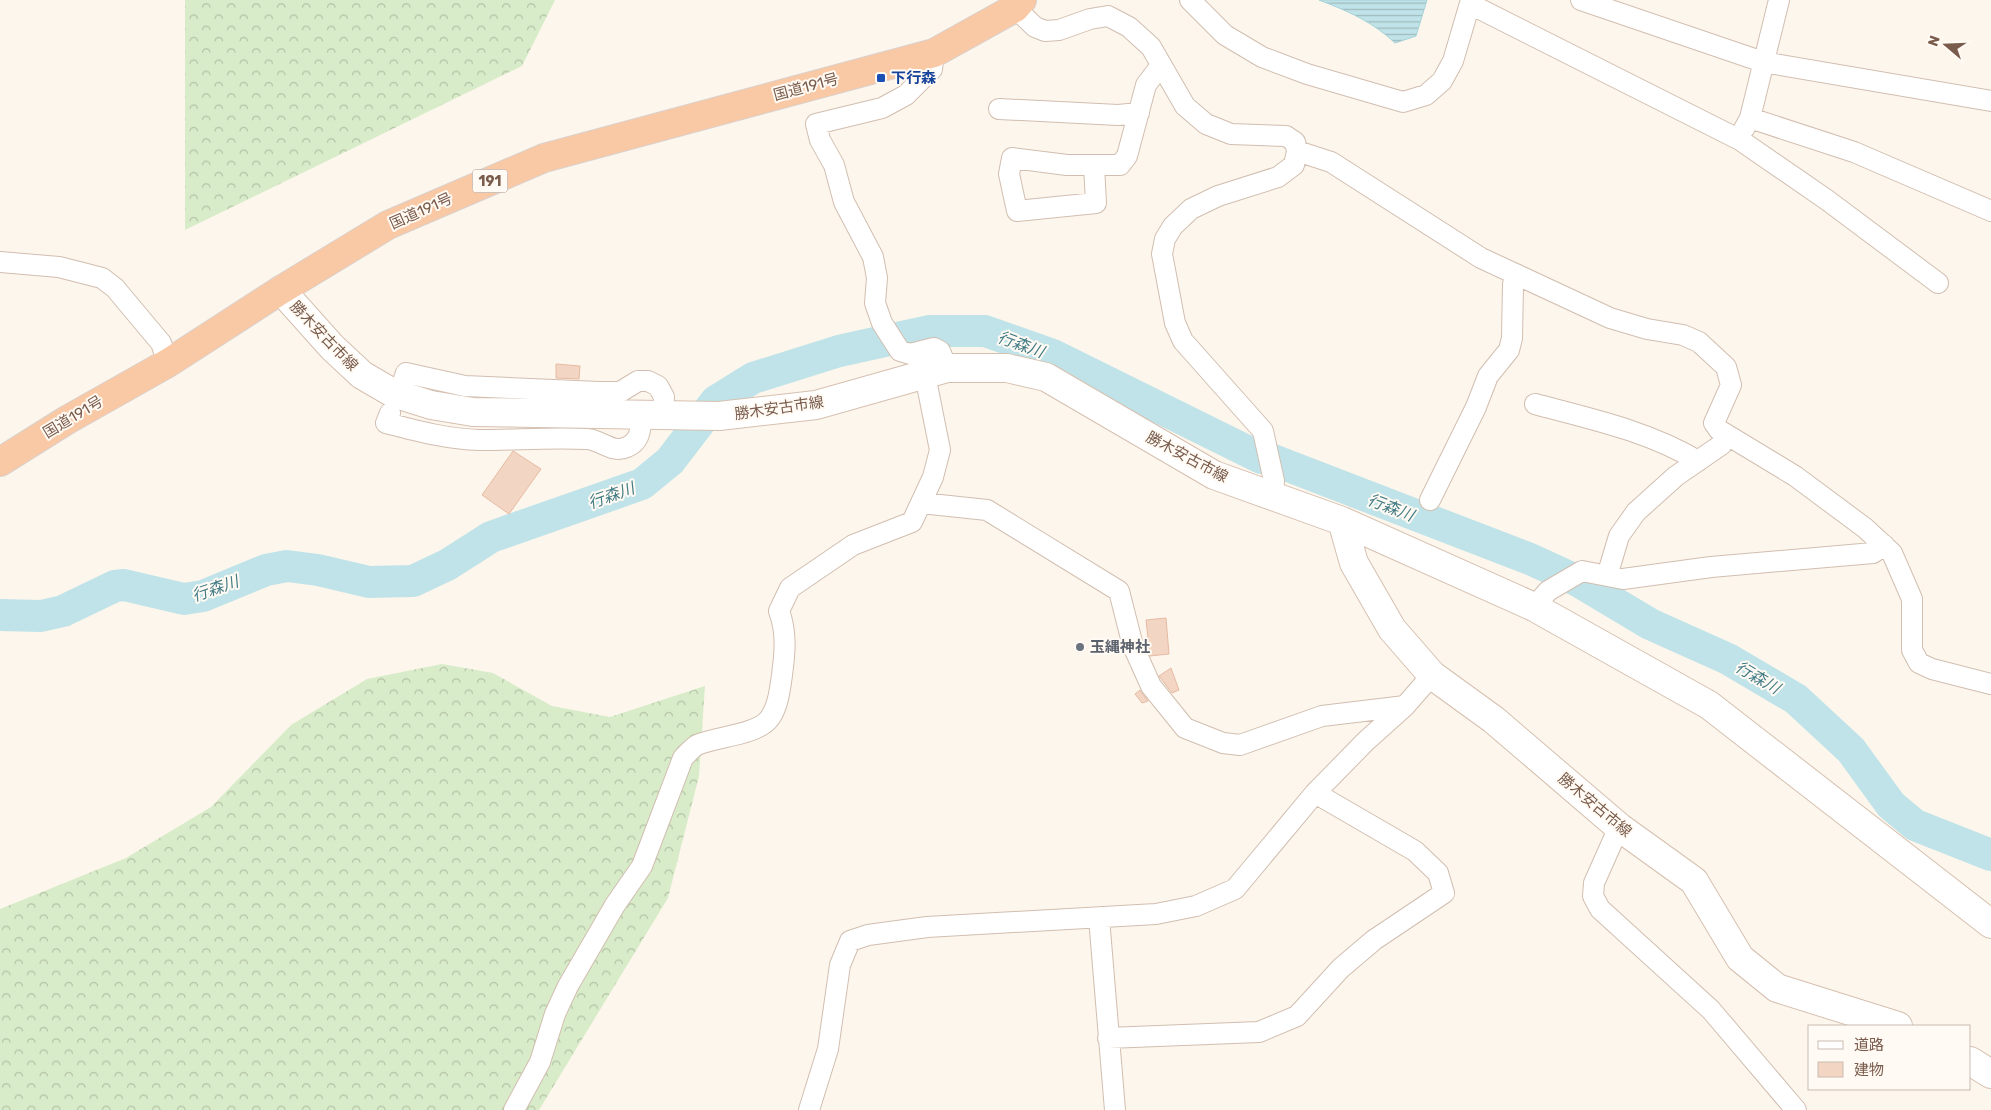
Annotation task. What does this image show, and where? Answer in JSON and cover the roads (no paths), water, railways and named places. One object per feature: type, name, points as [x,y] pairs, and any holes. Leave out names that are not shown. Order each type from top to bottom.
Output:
[{"type":"highway","name":"国道191号","points":[[0,462],[67,420],[168,363],[281,290],[388,225],[544,158],[934,53],[1018,4]]},
{"type":"main road","name":"勝木安古市線","points":[[281,290],[332,348],[362,375],[393,393],[431,405],[473,412],[719,416],[816,406],[936,371],[1007,368],[1046,377],[1214,475],[1342,521],[1543,598],[1709,705],[1991,924]]},
{"type":"main road","name":"勝木安古市線","points":[[1342,521],[1354,563],[1392,629],[1432,675],[1494,720],[1619,827],[1694,881],[1740,958],[1777,988],[1895,1025]]},
{"type":"main road","points":[[1971,1062],[1991,1074]]},
{"type":"street","points":[[1190,0],[1225,36],[1262,57],[1307,74],[1403,102],[1426,95],[1442,81],[1453,61],[1471,2],[1740,140],[1827,200],[1938,283]]},
{"type":"street","points":[[1581,0],[1763,62],[1991,101]]},
{"type":"street","points":[[1740,140],[1750,118],[1779,0]]},
{"type":"street","points":[[1018,4],[1035,27],[1045,31],[1059,30],[1090,19],[1110,8],[1151,47],[1185,106],[1206,124],[1231,134],[1286,136],[1295,142],[1298,151],[1294,165],[1278,178],[1218,196],[1192,210],[1173,226],[1165,239],[1162,254],[1175,323],[1183,341],[1263,431],[1274,481],[1273,496]]},
{"type":"street","points":[[514,1110],[540,1062],[555,1014],[571,979],[615,905],[642,866],[683,758],[697,745],[759,726],[768,721],[774,711],[780,691],[785,651],[785,631],[779,611],[790,588],[853,545],[912,522],[933,477],[940,450],[936,371],[940,351],[934,348],[910,354],[900,351],[882,323],[874,303],[876,278],[872,257],[844,202],[834,165],[820,140],[816,124],[882,108],[906,95],[932,69],[934,53]]},
{"type":"street","points":[[1094,165],[1096,203],[1017,211],[1009,174],[1012,158],[1067,164],[1120,165],[1127,156],[1146,86],[1161,66]]},
{"type":"street","points":[[999,109],[1118,115],[1139,113]]},
{"type":"street","points":[[1750,118],[1854,152],[1991,211]]},
{"type":"street","points":[[1298,151],[1331,162],[1481,258],[1610,318],[1647,329],[1682,335],[1699,342],[1726,367],[1731,385],[1714,423],[1728,436],[1794,476],[1866,528],[1892,553],[1912,599],[1912,650],[1919,663],[1932,669],[1991,684]]},
{"type":"street","points":[[0,262],[59,267],[102,278],[115,288],[161,343],[168,363]]},
{"type":"street","points":[[1430,500],[1476,407],[1488,376],[1509,350],[1512,338],[1513,284],[1516,274]]},
{"type":"street","points":[[390,413],[386,422],[434,436],[478,440],[590,439],[614,450],[624,449],[636,443],[640,434],[658,416],[664,397],[658,386],[648,381],[638,381],[620,392],[465,386],[406,373],[403,382]]},
{"type":"street","points":[[1535,404],[1619,426],[1676,447],[1698,461]]},
{"type":"street","points":[[1607,576],[1619,536],[1636,512],[1676,476],[1721,445],[1728,436]]},
{"type":"street","points":[[921,503],[986,510],[1119,591],[1133,646],[1152,686],[1185,728],[1222,743],[1240,745],[1322,716],[1405,706]]},
{"type":"street","points":[[1543,598],[1582,571],[1623,579],[1711,568],[1873,553],[1884,545]]},
{"type":"street","points":[[809,1110],[828,1049],[840,965],[850,942],[868,935],[927,927],[1156,914],[1196,906],[1235,889],[1315,792],[1366,741],[1405,706],[1432,675]]},
{"type":"street","points":[[1108,1038],[1146,1038],[1259,1032],[1297,1016],[1341,968],[1374,940],[1444,893],[1438,873],[1415,851],[1315,792]]},
{"type":"street","points":[[1619,827],[1594,883],[1592,896],[1600,909],[1711,1010],[1796,1110]]},
{"type":"street","points":[[1099,918],[1114,1110]]},
{"type":"water","points":[[1319,0],[1427,0],[1416,36],[1395,43],[1378,29],[1360,18]]},
{"type":"waterway","name":"行森川","points":[[0,615],[41,616],[63,611],[115,586],[124,585],[184,599],[203,596],[266,570],[287,566],[318,570],[369,582],[413,581],[447,565],[491,537],[642,484],[670,461],[716,401],[753,378],[839,351],[930,331],[985,331],[1053,355],[1261,458],[1265,457],[1530,559],[1578,581],[1650,624],[1728,659],[1796,699],[1851,750],[1891,805],[1915,825],[1991,855]]},
{"type":"place","name":"下行森","points":[[881,78]]},
{"type":"place","name":"玉縄神社","points":[[1080,647]]}]
